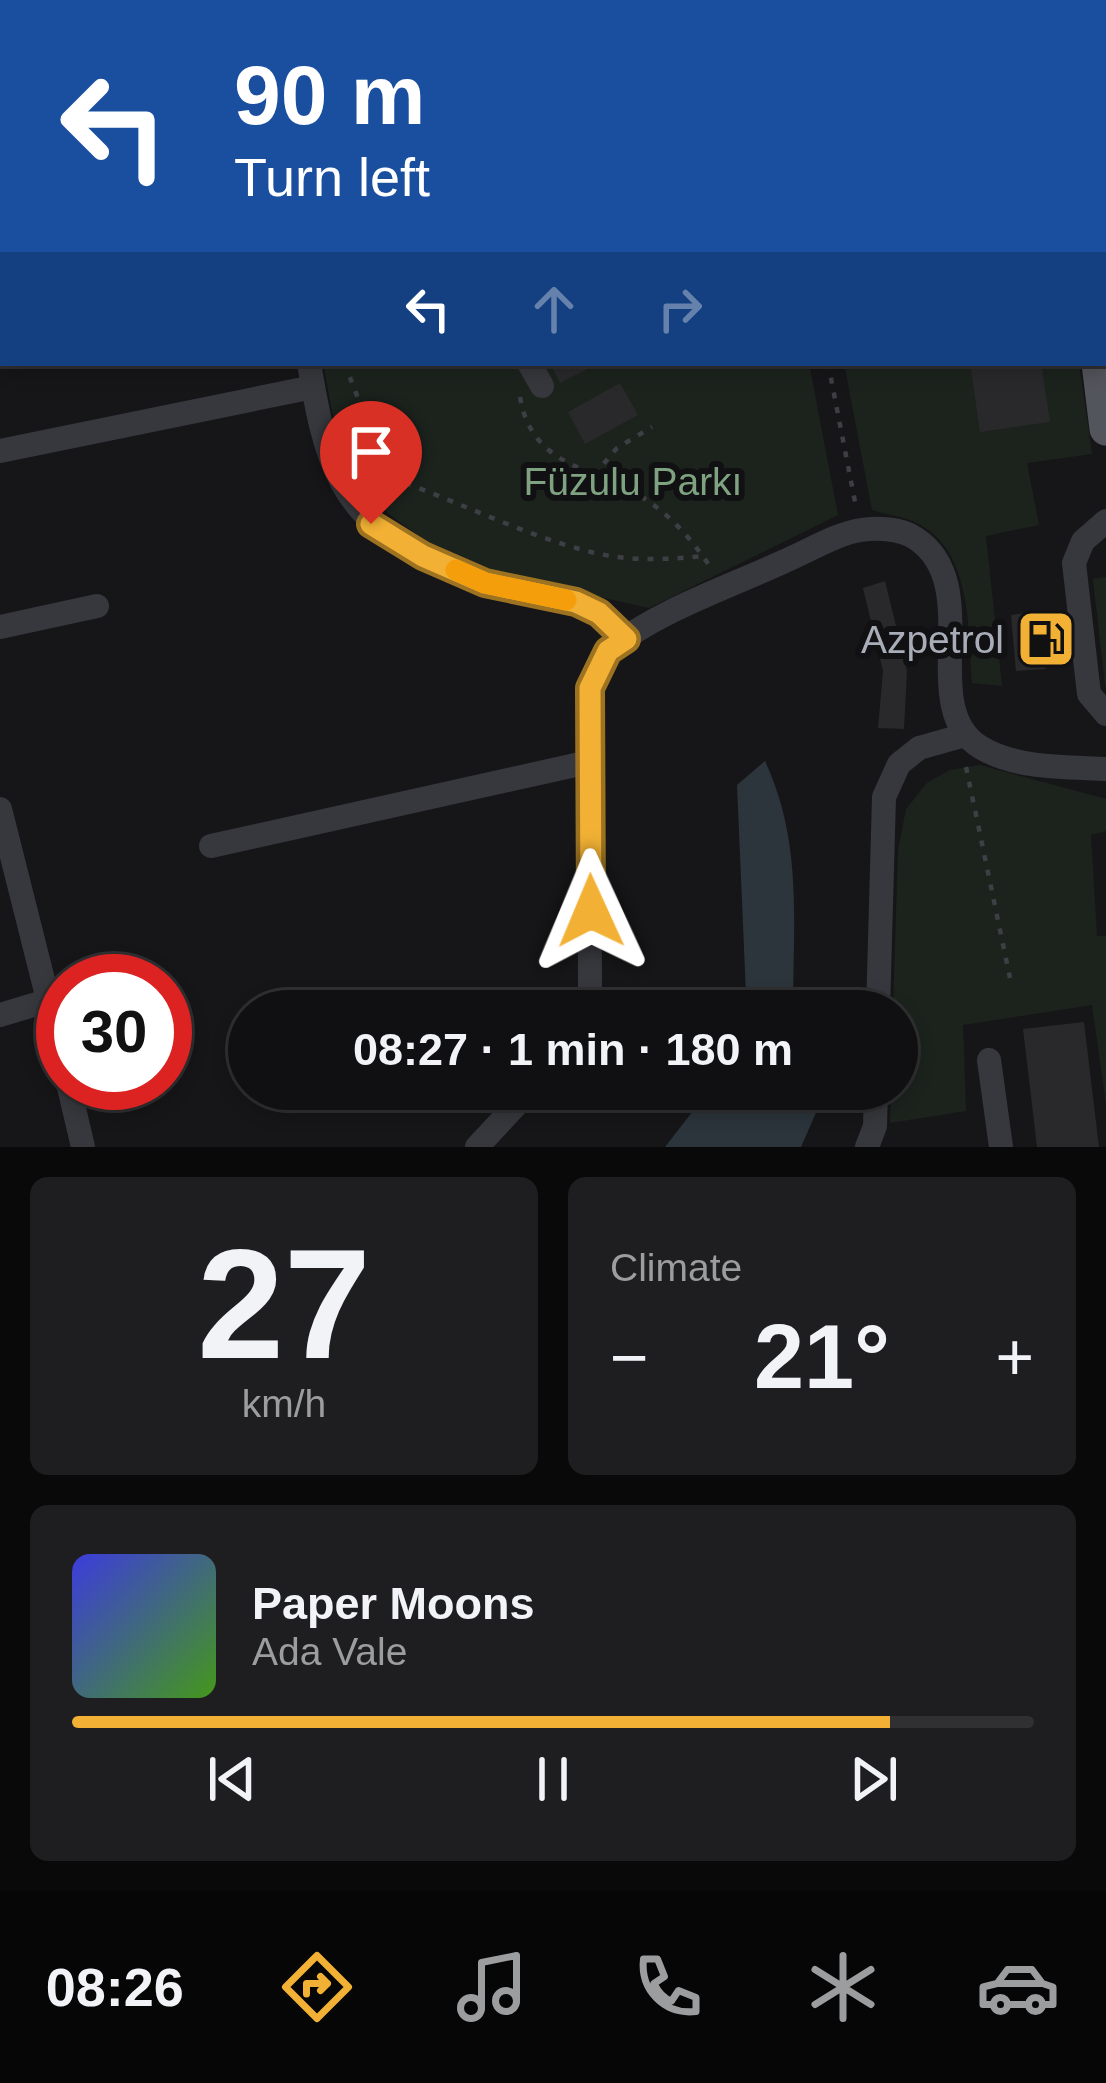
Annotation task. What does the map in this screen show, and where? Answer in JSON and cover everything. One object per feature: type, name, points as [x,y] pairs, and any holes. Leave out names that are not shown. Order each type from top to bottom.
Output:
[{"type":"main road","points":[[1098,366],[1106,428]]},
{"type":"street","points":[[530,366],[531,389]]},
{"type":"street","points":[[0,452],[311,375],[329,460],[346,493],[371,524],[423,556],[485,583],[576,602],[599,613],[626,639]]},
{"type":"street","points":[[1106,521],[1083,541],[1074,563],[1089,694],[1106,714]]},
{"type":"street","points":[[590,990],[590,688],[608,651],[626,639],[719,591],[861,530],[911,534],[928,548],[943,572],[950,601],[952,698],[972,741]]},
{"type":"street","points":[[0,627],[97,607]]},
{"type":"street","points":[[879,990],[884,796],[899,764],[919,748],[972,741],[1003,758],[1106,770]]},
{"type":"street","points":[[211,846],[589,762]]},
{"type":"street","points":[[0,808],[38,954]]},
{"type":"street","points":[[0,1015],[36,1004]]},
{"type":"street","points":[[988,1060],[1001,1147]]},
{"type":"street","points":[[74,1110],[83,1147]]},
{"type":"street","points":[[477,1147],[511,1110]]},
{"type":"street","points":[[867,1147],[875,1110]]},
{"type":"path","points":[[346,366],[387,457],[408,484],[611,556],[668,560],[704,556]]},
{"type":"path","points":[[829,366],[861,530]]},
{"type":"path","points":[[531,389],[536,439],[555,457],[641,496],[676,523],[704,556],[719,591]]},
{"type":"path","points":[[594,475],[617,448],[652,428]]},
{"type":"path","points":[[972,741],[964,772],[1010,978]]},
{"type":"green space","name":"Füzulu Parkı","points":[[324,366],[810,366],[838,515],[649,608],[491,573],[437,549],[389,514],[354,478],[338,442]]},
{"type":"green space","points":[[845,366],[1079,366],[1092,454],[1027,463],[1039,525],[986,536],[1002,686],[972,683],[963,590],[946,548],[910,520],[872,510]]},
{"type":"green space","points":[[1106,577],[1106,685],[1105,685],[1093,579]]},
{"type":"green space","points":[[980,765],[1106,799],[1106,831],[1091,835],[1097,936],[1106,936],[1106,1104],[1092,1005],[963,1025],[966,1111],[890,1123],[890,1110],[918,1110],[918,990],[894,990],[898,850],[906,809],[927,783],[950,770]]},
{"type":"shaded area","points":[[765,761],[791,853],[793,990],[746,990],[737,785]]},
{"type":"shaded area","points":[[694,1110],[817,1110],[801,1147],[665,1147]]},
{"type":"building","points":[[552,366],[593,366],[560,383]]},
{"type":"building","points":[[970,366],[1041,366],[1050,422],[980,432]]},
{"type":"building","points":[[620,383],[638,415],[585,444],[568,412]]},
{"type":"building","points":[[885,581],[907,671],[904,729],[878,728],[883,671],[863,588]]},
{"type":"building","points":[[1042,611],[1066,624],[1068,650],[1045,669],[1016,671],[1011,615]]},
{"type":"building","points":[[1084,1022],[1099,1147],[1037,1147],[1023,1029]]},
{"type":"slow traffic","points":[[456,570],[485,583],[566,600]]},
{"type":"place","name":"Azpetrol","points":[[1046,639]]},
{"type":"route","points":[[371,524],[423,556],[485,583],[576,602],[599,613],[626,639],[608,651],[590,688],[591,911]]}]
